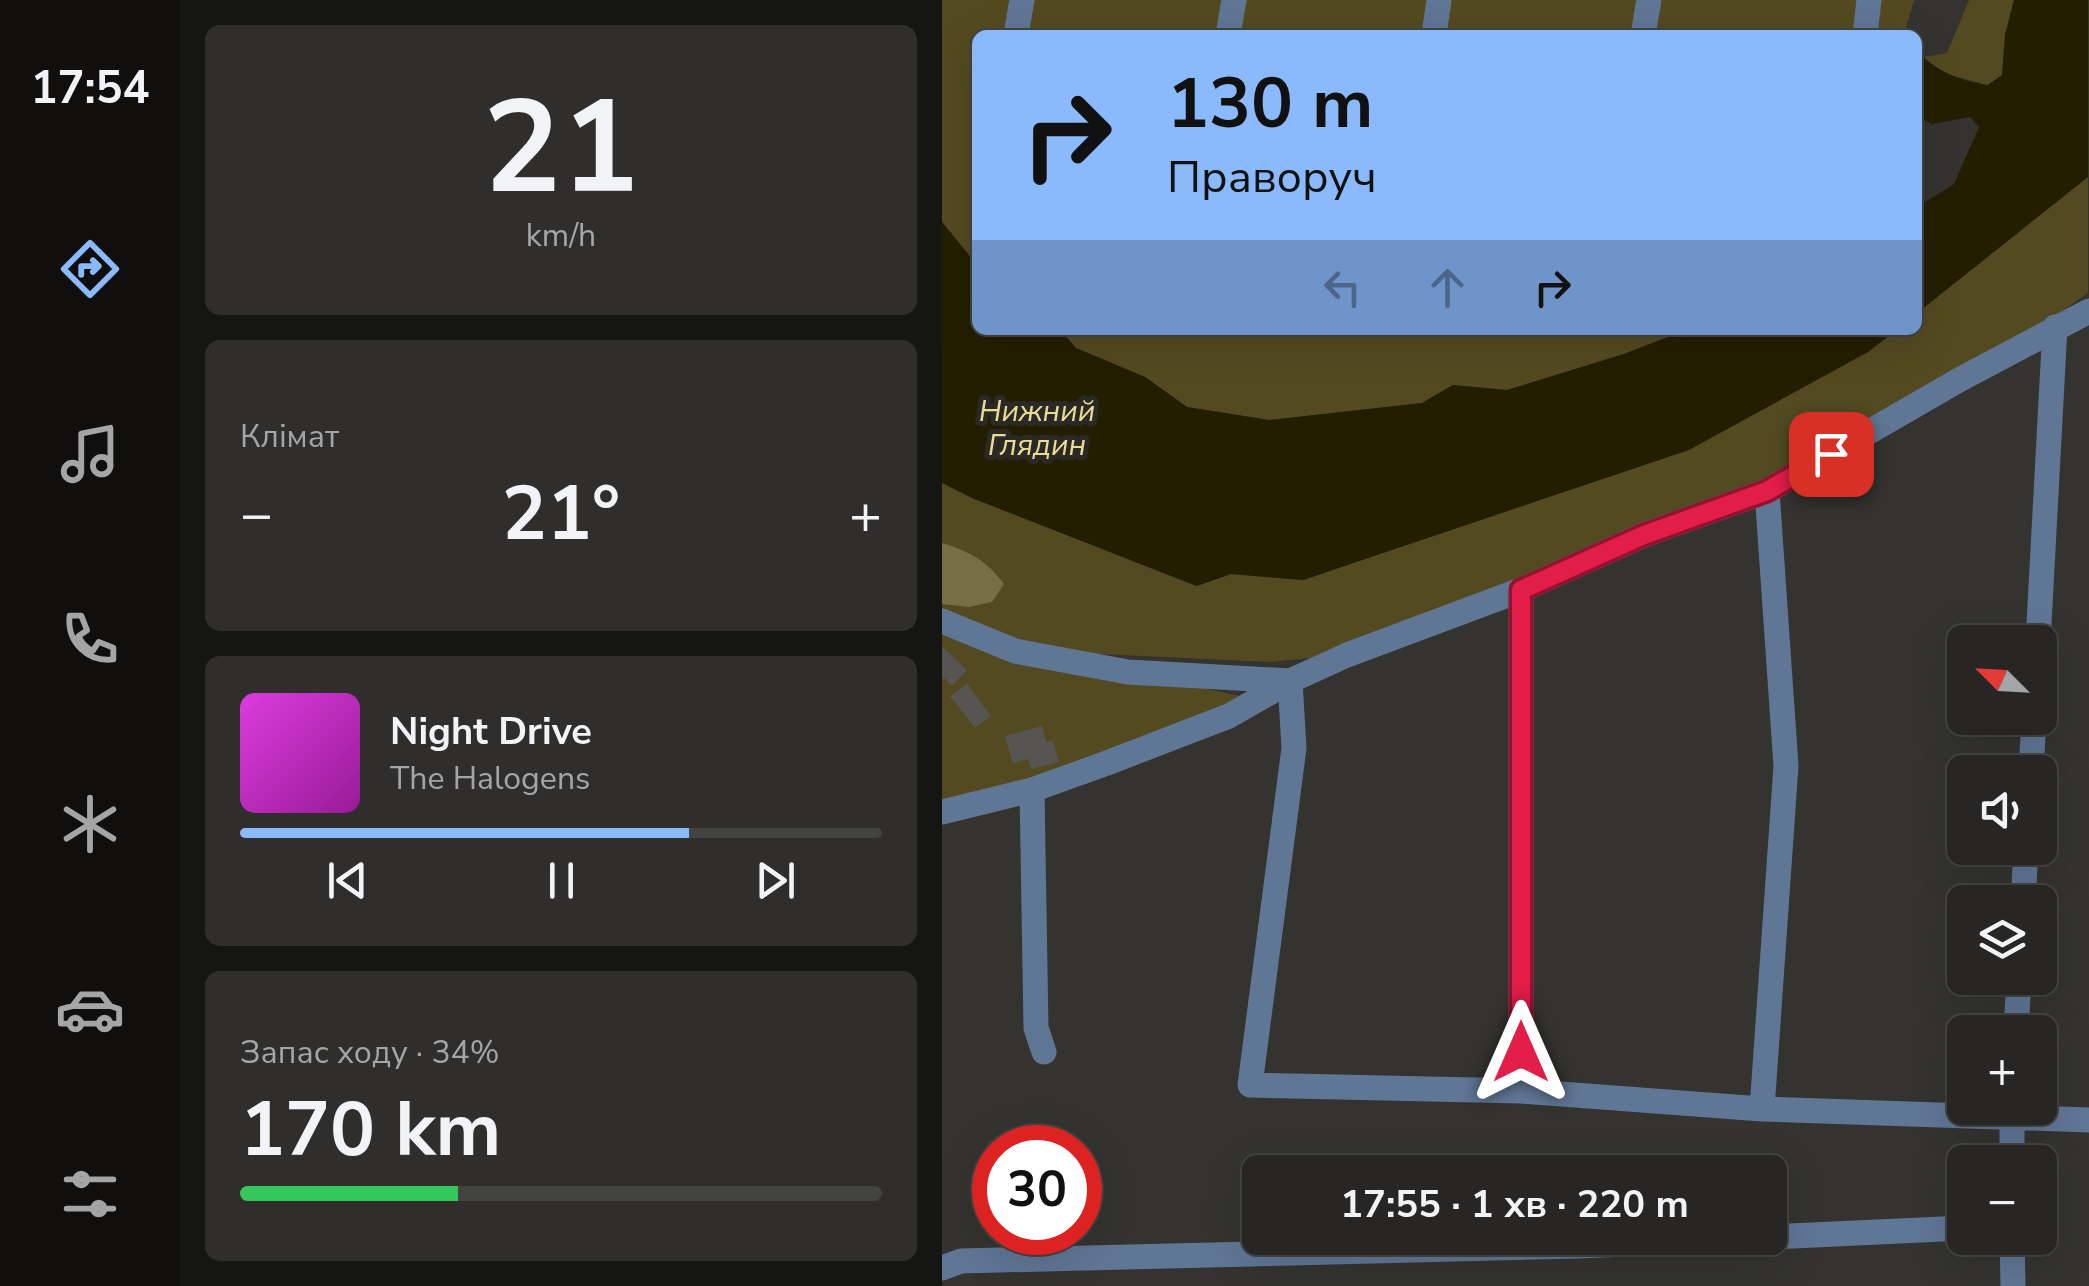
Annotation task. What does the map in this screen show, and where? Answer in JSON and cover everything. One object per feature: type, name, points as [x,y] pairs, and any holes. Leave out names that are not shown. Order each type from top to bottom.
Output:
[{"type":"street","points":[[1017,30],[1022,0]]},
{"type":"street","points":[[1229,30],[1234,0]]},
{"type":"street","points":[[1435,30],[1440,0]]},
{"type":"street","points":[[1644,30],[1649,0]]},
{"type":"street","points":[[1866,30],[1869,0]]},
{"type":"street","points":[[942,812],[1032,790],[1229,716],[1290,681],[1347,655],[1521,590],[1644,535],[1767,491],[2088,311]]},
{"type":"street","points":[[2039,625],[2055,327]]},
{"type":"street","points":[[1762,1109],[1786,766],[1767,491]]},
{"type":"street","points":[[1521,590],[1521,1090]]},
{"type":"street","points":[[942,621],[1016,651],[1128,672],[1290,681]]},
{"type":"street","points":[[1290,681],[1294,748],[1250,1085],[1521,1090],[1762,1109],[1947,1112]]},
{"type":"street","points":[[1032,790],[1036,1028],[1044,1052]]},
{"type":"street","points":[[2057,1117],[2088,1120]]},
{"type":"street","points":[[1787,1236],[1947,1229]]},
{"type":"street","points":[[942,1268],[961,1261],[1242,1254]]},
{"type":"street","points":[[2013,1255],[2014,1286]]},
{"type":"shaded area","points":[[942,0],[1914,0],[1905,30],[972,30],[972,259],[942,222]]},
{"type":"shaded area","points":[[1969,0],[2014,0],[2005,35],[2002,75],[1987,85],[1940,72],[1923,57],[1947,53]]},
{"type":"shaded area","points":[[2088,177],[2088,293],[2040,327],[1763,494],[1310,658],[1270,662],[1057,652],[996,635],[942,613],[942,483],[1196,586],[1231,574],[1304,580],[1438,533],[1868,352],[1890,335],[1922,335],[1922,309]]},
{"type":"shaded area","points":[[1064,335],[1672,335],[1507,390],[1453,385],[1422,403],[1269,420],[1187,407],[1145,377],[1076,348]]},
{"type":"shaded area","points":[[942,543],[977,558],[998,576],[1004,584],[992,602],[969,607],[942,604]]},
{"type":"shaded area","points":[[942,621],[1128,672],[1240,696],[1229,716],[942,812]]},
{"type":"water","points":[[2014,0],[2088,0],[2088,177],[1922,309],[1922,204],[1954,184],[1979,127],[1970,117],[1932,124],[1922,119],[1922,57],[1953,76],[1988,85],[2002,75],[2005,35]]},
{"type":"water","name":"Нижний Глядин","points":[[942,222],[972,259],[972,335],[1064,335],[1076,348],[1145,377],[1187,407],[1269,420],[1422,403],[1453,385],[1507,390],[1673,335],[1890,335],[1868,352],[1689,450],[1303,580],[1231,574],[1197,586],[942,483]]},
{"type":"building","points":[[942,646],[967,670],[952,686],[942,676]]},
{"type":"building","points":[[967,684],[991,716],[975,728],[950,696]]},
{"type":"building","points":[[1042,726],[1046,742],[1053,740],[1059,762],[1031,769],[1028,759],[1013,763],[1005,736]]},
{"type":"route","points":[[1521,1052],[1521,590],[1644,535],[1767,491],[1831,454]]}]
